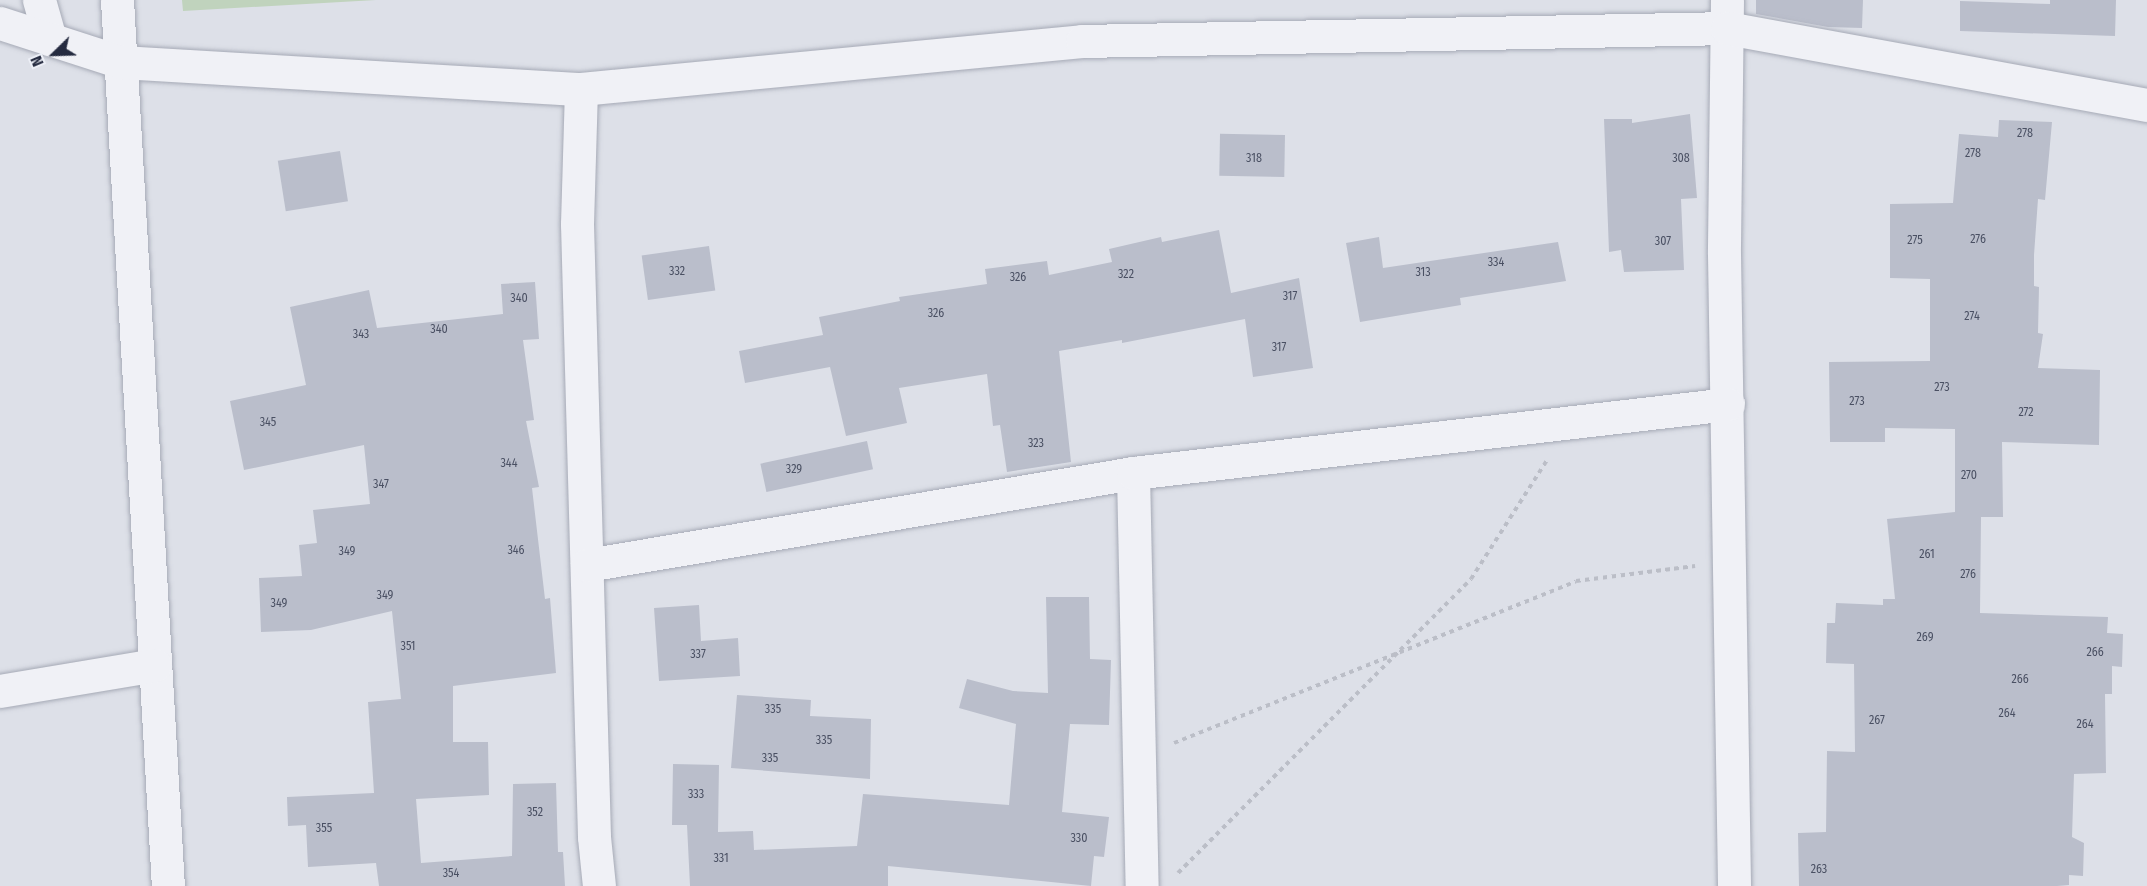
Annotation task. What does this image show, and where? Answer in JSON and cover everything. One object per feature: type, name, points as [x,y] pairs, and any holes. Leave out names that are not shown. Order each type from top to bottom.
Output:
[{"type":"street","points":[[39,0],[50,39]]},
{"type":"street","points":[[117,0],[168,886]]},
{"type":"street","points":[[0,23],[121,62],[581,89],[1082,41],[1727,14],[2147,105]]},
{"type":"street","points":[[1727,14],[1724,254],[1734,886]]},
{"type":"street","points":[[581,89],[577,224],[594,837],[599,886]]},
{"type":"street","points":[[587,565],[1133,473],[1728,404]]},
{"type":"street","points":[[1133,473],[1142,886]]},
{"type":"street","points":[[0,691],[155,665]]},
{"type":"path","points":[[1173,878],[1471,579],[1572,422]]},
{"type":"path","points":[[1140,756],[1392,658],[1576,581],[1730,562]]},
{"type":"green space","points":[[182,0],[376,0],[183,11]]},
{"type":"building","points":[[1756,0],[1863,0],[1862,28],[1828,27],[1756,14]]},
{"type":"building","points":[[2050,0],[2116,0],[2115,36],[1960,31],[1960,1],[2050,4]]},
{"type":"building","points":[[1690,114],[1697,198],[1681,199],[1684,270],[1624,272],[1621,250],[1609,252],[1604,119],[1632,119],[1632,123]]},
{"type":"building","points":[[1999,120],[2052,122],[2045,200],[2038,199],[2034,255],[2034,286],[2039,287],[2038,333],[2043,334],[2038,368],[2100,370],[2099,445],[2002,442],[2003,517],[1981,517],[1980,613],[2108,617],[2107,633],[2123,634],[2122,667],[2112,666],[2112,694],[2105,694],[2106,773],[2074,774],[2072,837],[2084,843],[2083,876],[2069,875],[2069,885],[2057,886],[1799,886],[1798,833],[1826,832],[1827,751],[1855,752],[1854,664],[1826,663],[1827,623],[1835,623],[1836,603],[1883,605],[1883,599],[1895,599],[1887,519],[1955,512],[1955,429],[1885,428],[1885,442],[1830,442],[1829,362],[1930,361],[1930,279],[1890,278],[1890,204],[1953,203],[1959,134],[1998,137]]},
{"type":"building","points":[[1220,134],[1285,135],[1284,177],[1219,176]]},
{"type":"building","points":[[340,151],[348,201],[286,211],[278,161]]},
{"type":"building","points":[[1219,230],[1231,293],[1299,278],[1313,368],[1253,377],[1245,319],[1122,343],[1122,340],[1059,351],[1071,462],[1007,472],[1000,425],[993,426],[987,374],[899,388],[907,423],[846,436],[830,367],[745,383],[739,351],[823,335],[819,317],[900,301],[899,297],[987,284],[985,269],[1047,261],[1049,275],[1112,262],[1109,249],[1161,237],[1162,242]]},
{"type":"building","points":[[1379,237],[1383,268],[1558,242],[1566,281],[1460,298],[1461,305],[1360,322],[1346,243]]},
{"type":"building","points":[[709,246],[715,291],[648,300],[642,255]]},
{"type":"building","points":[[535,282],[539,339],[523,340],[534,420],[526,421],[539,487],[532,488],[545,599],[550,598],[556,673],[453,686],[453,742],[488,742],[489,795],[416,799],[421,863],[512,856],[513,784],[556,783],[558,852],[563,852],[565,886],[379,886],[376,863],[308,867],[306,825],[288,826],[287,797],[374,793],[368,702],[401,699],[392,611],[311,630],[261,632],[259,578],[302,576],[299,545],[317,543],[313,510],[370,504],[364,445],[244,470],[230,401],[306,385],[290,307],[369,290],[377,328],[503,314],[501,284]]},
{"type":"building","points":[[867,441],[873,469],[766,492],[760,464]]},
{"type":"building","points":[[1046,597],[1089,597],[1090,659],[1111,660],[1109,725],[1070,724],[1062,812],[1109,817],[1104,857],[1094,856],[1091,886],[888,866],[888,886],[690,886],[687,825],[672,825],[673,764],[719,765],[718,832],[753,831],[754,850],[857,846],[863,794],[1009,805],[1016,724],[959,708],[967,679],[1013,691],[1048,693]]},
{"type":"building","points":[[699,605],[701,641],[738,638],[740,676],[659,681],[654,608]]},
{"type":"building","points":[[737,695],[811,700],[810,716],[871,719],[870,779],[731,768]]}]
